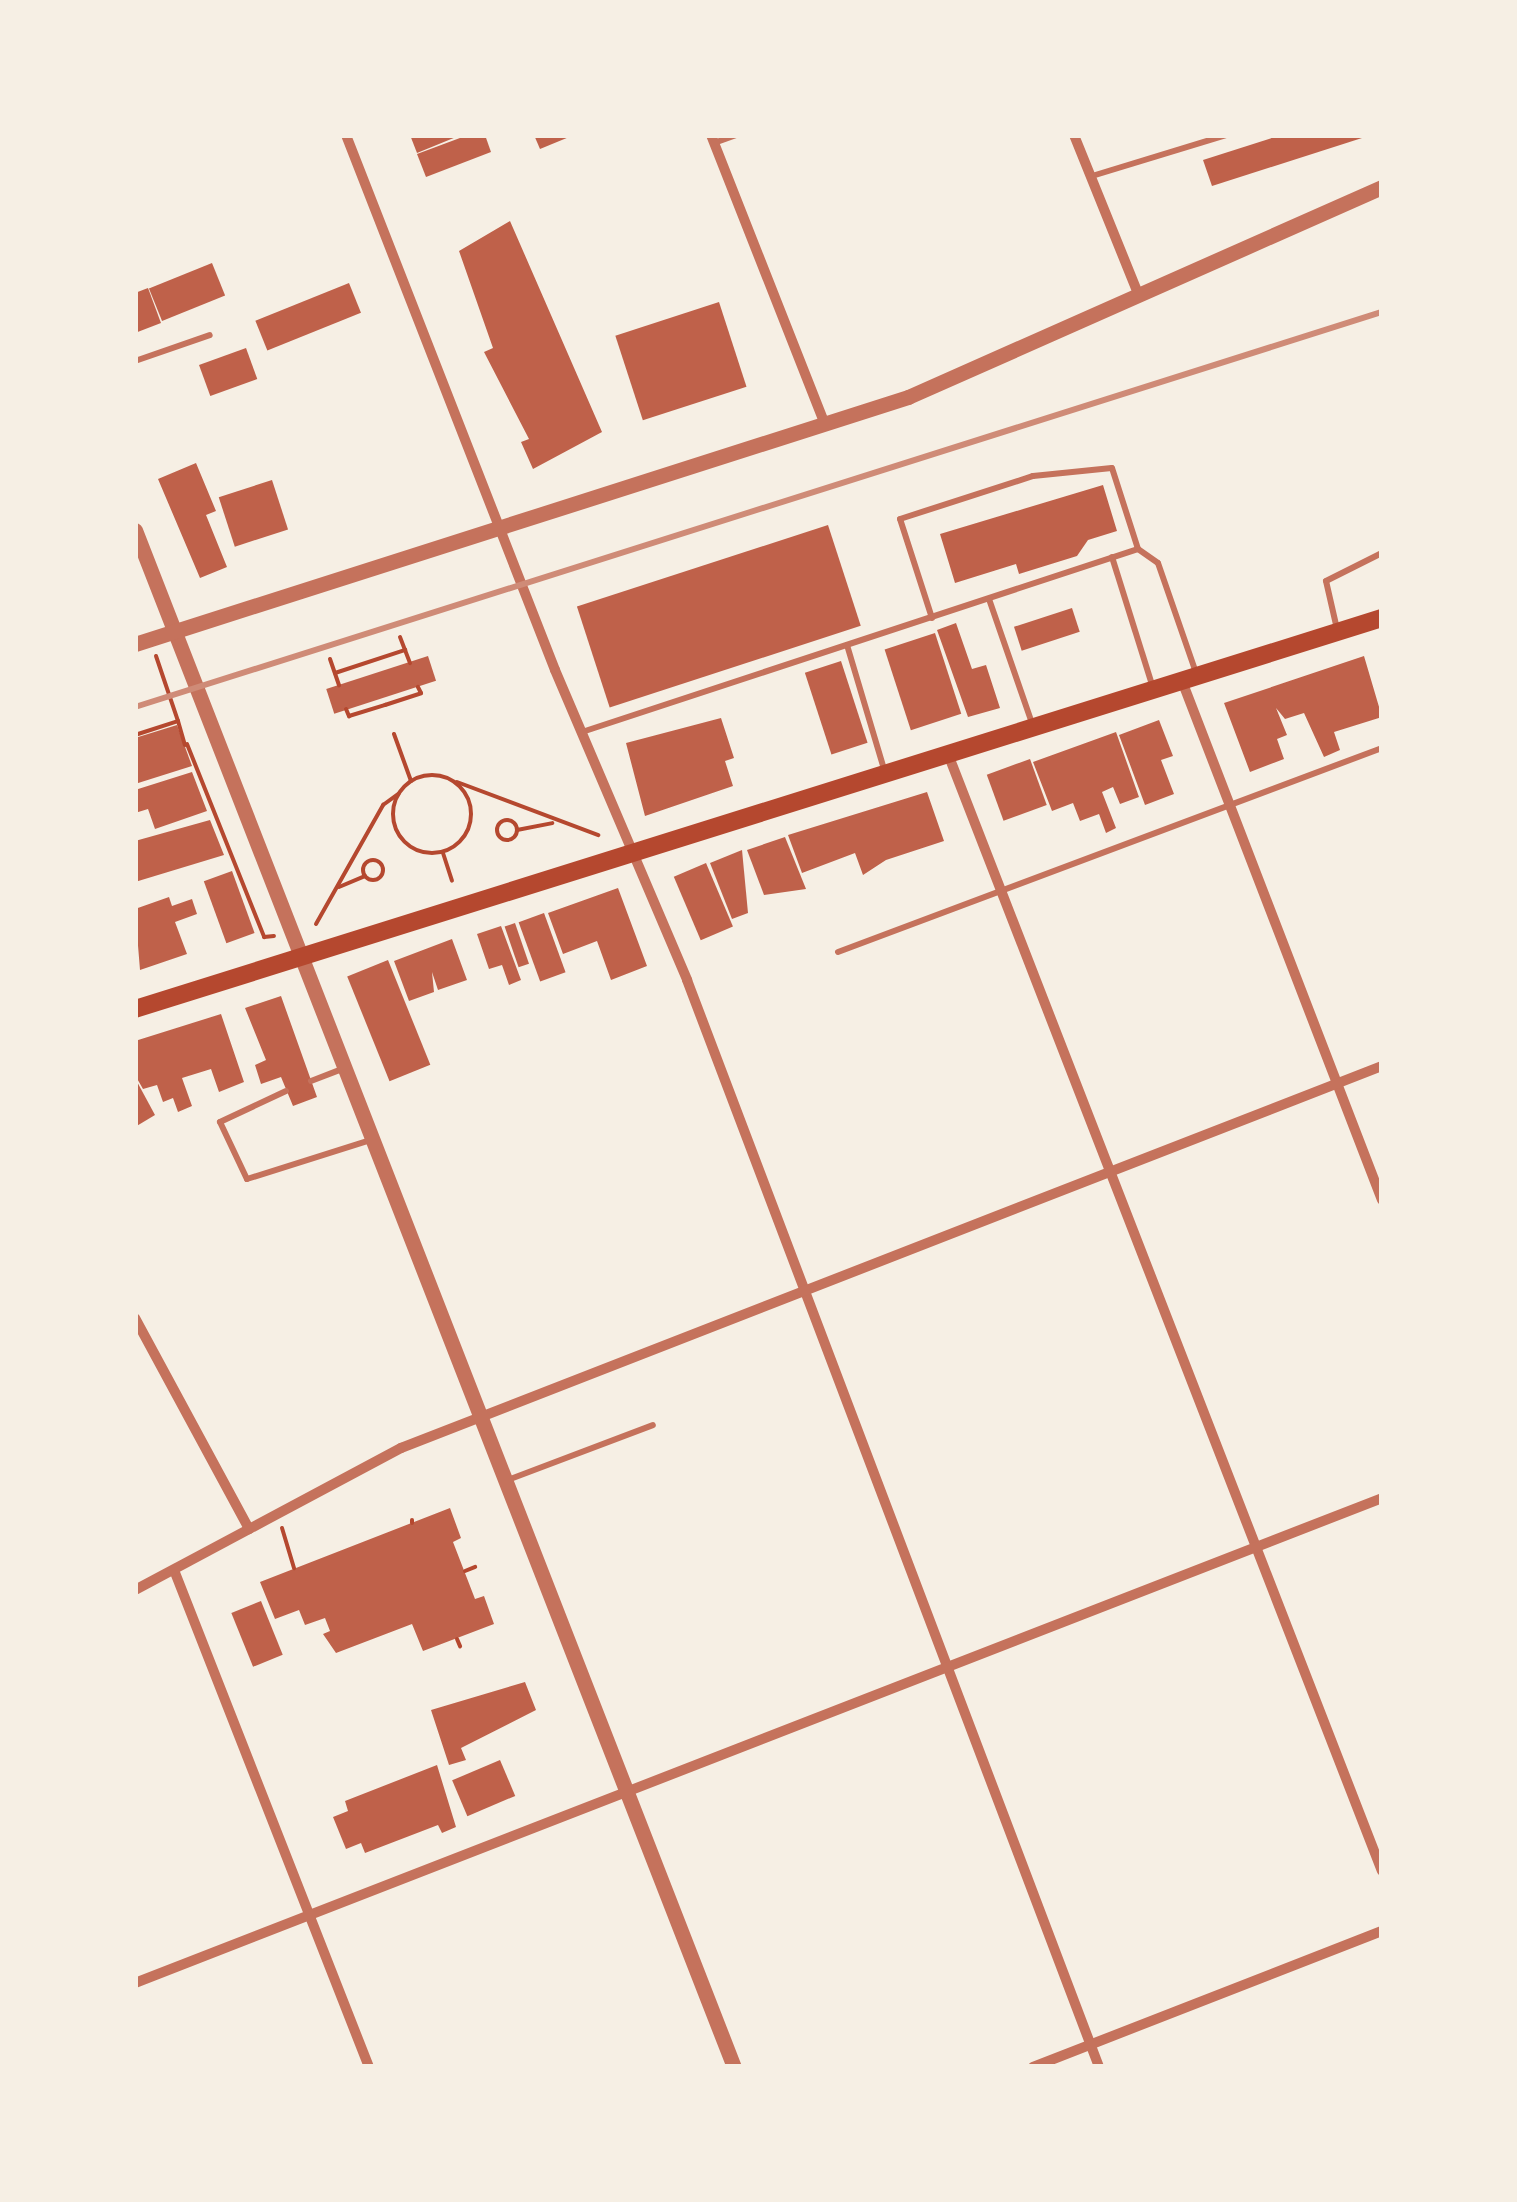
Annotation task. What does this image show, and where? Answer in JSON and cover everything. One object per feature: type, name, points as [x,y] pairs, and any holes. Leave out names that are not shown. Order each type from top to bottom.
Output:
[{"type":"main road","points":[[135,1009],[1382,618]]},
{"type":"street","points":[[346,135],[804,1292],[1099,2067]]},
{"type":"street","points":[[1074,135],[1139,296]]},
{"type":"street","points":[[712,139],[825,424]]},
{"type":"street","points":[[135,644],[825,424],[976,372],[1382,187]]},
{"type":"street","points":[[135,530],[734,2067]]},
{"type":"street","points":[[1189,678],[1229,806],[1382,1200]]},
{"type":"street","points":[[948,754],[1382,1871]]},
{"type":"street","points":[[135,1590],[388,1455],[1382,1066]]},
{"type":"street","points":[[135,1318],[249,1529]]},
{"type":"street","points":[[135,1983],[1382,1498]]},
{"type":"street","points":[[174,1570],[369,2067]]},
{"type":"street","points":[[1032,2067],[1382,1931]]},
{"type":"lane","points":[[712,139],[736,135]]},
{"type":"lane","points":[[1090,176],[1226,135]]},
{"type":"lane","points":[[135,361],[210,334]]},
{"type":"lane","points":[[932,618],[900,518],[1033,476],[1112,468],[1138,549],[1158,564],[1189,678]]},
{"type":"lane","points":[[582,732],[1138,549]]},
{"type":"lane","points":[[1338,632],[1326,580],[1382,553]]},
{"type":"lane","points":[[1112,558],[1154,690]]},
{"type":"lane","points":[[989,599],[1034,727]]},
{"type":"lane","points":[[848,646],[886,774]]},
{"type":"lane","points":[[838,952],[1382,748]]},
{"type":"lane","points":[[311,1081],[344,1068]]},
{"type":"lane","points":[[286,1090],[220,1122],[247,1179],[372,1140]]},
{"type":"lane","points":[[506,1480],[653,1425]]},
{"type":"path","points":[[400,637],[410,663]]},
{"type":"path","points":[[335,673],[404,650]]},
{"type":"path","points":[[156,656],[186,745],[264,938],[274,936]]},
{"type":"path","points":[[330,659],[338,685]]},
{"type":"path","points":[[370,661],[374,670]]},
{"type":"path","points":[[346,709],[349,716],[385,705],[421,692],[418,687]]},
{"type":"path","points":[[135,735],[178,721]]},
{"type":"path","points":[[394,734],[411,781]]},
{"type":"path","points":[[316,924],[383,805],[411,781],[432,775],[452,780],[598,835]]},
{"type":"path","points":[[398,794],[397,833],[416,851],[443,853],[464,838],[472,813],[452,780]]},
{"type":"path","points":[[516,830],[510,820],[496,828],[505,840],[516,830],[556,822]]},
{"type":"path","points":[[443,853],[452,881]]},
{"type":"path","points":[[336,890],[365,876],[379,878],[381,864],[368,861],[365,876]]},
{"type":"path","points":[[282,1528],[294,1568]]},
{"type":"path","points":[[465,1571],[475,1567]]},
{"type":"path","points":[[458,1639],[460,1646]]},
{"type":"building","points":[[410,135],[461,135],[417,153]]},
{"type":"building","points":[[468,135],[485,135],[491,152],[426,177],[417,154]]},
{"type":"building","points":[[534,135],[574,135],[540,149]]},
{"type":"building","points":[[1281,135],[1362,138],[1212,186],[1203,160]]},
{"type":"building","points":[[510,221],[602,432],[533,469],[521,442],[529,439],[484,352],[493,348],[459,251]]},
{"type":"building","points":[[212,263],[225,295],[162,321],[149,288]]},
{"type":"building","points":[[349,283],[361,313],[267,351],[255,321]]},
{"type":"building","points":[[148,288],[161,323],[135,333],[135,293]]},
{"type":"building","points":[[719,302],[747,387],[643,420],[615,336]]},
{"type":"building","points":[[246,348],[257,379],[210,396],[199,365]]},
{"type":"building","points":[[196,463],[216,511],[206,515],[227,567],[200,578],[158,479]]},
{"type":"building","points":[[272,480],[288,529],[235,547],[219,497]]},
{"type":"building","points":[[1103,485],[1117,531],[1088,540],[1077,556],[1019,574],[1016,564],[955,583],[940,534]]},
{"type":"building","points":[[828,525],[861,626],[610,707],[577,607]]},
{"type":"building","points":[[1072,608],[1080,632],[1022,651],[1014,627]]},
{"type":"building","points":[[956,623],[972,669],[986,665],[1000,708],[968,717],[937,630]]},
{"type":"building","points":[[935,633],[961,714],[911,730],[885,649]]},
{"type":"building","points":[[428,656],[436,681],[334,714],[326,689]]},
{"type":"building","points":[[1364,656],[1382,717],[1334,732],[1340,750],[1324,757],[1304,713],[1285,719],[1276,708],[1287,735],[1277,739],[1284,759],[1250,772],[1224,703]]},
{"type":"building","points":[[841,661],[868,743],[831,755],[805,673]]},
{"type":"building","points":[[721,718],[734,758],[725,761],[733,786],[645,816],[626,743]]},
{"type":"building","points":[[1159,720],[1173,756],[1161,760],[1174,794],[1145,805],[1119,735]]},
{"type":"building","points":[[177,725],[192,766],[135,784],[135,738]]},
{"type":"building","points":[[1116,732],[1139,797],[1120,804],[1113,787],[1102,792],[1116,828],[1106,833],[1099,814],[1080,821],[1073,803],[1052,811],[1033,762]]},
{"type":"building","points":[[1030,759],[1047,805],[1004,821],[987,775]]},
{"type":"building","points":[[192,772],[207,811],[155,829],[148,809],[135,813],[135,790]]},
{"type":"building","points":[[927,792],[944,841],[886,860],[863,875],[855,853],[802,873],[788,835]]},
{"type":"building","points":[[210,820],[224,855],[135,882],[135,841]]},
{"type":"building","points":[[785,837],[806,889],[764,895],[747,850]]},
{"type":"building","points":[[742,850],[748,913],[732,919],[710,863]]},
{"type":"building","points":[[706,863],[733,927],[701,940],[674,877]]},
{"type":"building","points":[[232,871],[255,933],[226,943],[204,881]]},
{"type":"building","points":[[618,888],[647,966],[611,980],[597,941],[563,954],[548,913]]},
{"type":"building","points":[[169,897],[172,906],[192,899],[197,914],[175,922],[187,954],[140,970],[135,909]]},
{"type":"building","points":[[544,913],[566,972],[540,981],[519,922]]},
{"type":"building","points":[[515,923],[529,964],[519,967],[505,927]]},
{"type":"building","points":[[501,926],[521,980],[509,985],[502,965],[489,969],[477,934]]},
{"type":"building","points":[[452,939],[467,980],[438,990],[432,972],[434,992],[409,1001],[394,961]]},
{"type":"building","points":[[388,960],[430,1065],[390,1081],[347,976]]},
{"type":"building","points":[[281,996],[317,1097],[293,1106],[281,1077],[261,1084],[255,1065],[266,1060],[245,1008]]},
{"type":"building","points":[[221,1014],[244,1082],[219,1092],[211,1069],[182,1078],[192,1106],[178,1112],[173,1098],[163,1102],[157,1085],[143,1089],[135,1075],[135,1041]]},
{"type":"building","points":[[135,1078],[155,1115],[135,1127]]},
{"type":"building","points":[[450,1508],[461,1538],[453,1542],[475,1599],[484,1596],[494,1624],[423,1651],[412,1624],[336,1653],[323,1634],[330,1631],[325,1618],[305,1625],[299,1610],[275,1619],[260,1582]]},
{"type":"building","points":[[261,1601],[283,1655],[253,1667],[231,1613]]},
{"type":"building","points":[[525,1682],[536,1710],[461,1748],[466,1760],[449,1765],[431,1710]]},
{"type":"building","points":[[500,1760],[515,1796],[467,1816],[452,1780]]},
{"type":"building","points":[[437,1765],[456,1827],[442,1833],[438,1825],[365,1853],[361,1843],[346,1849],[333,1817],[348,1811],[345,1801]]},
{"type":"railway","points":[[135,707],[1382,312]]}]
